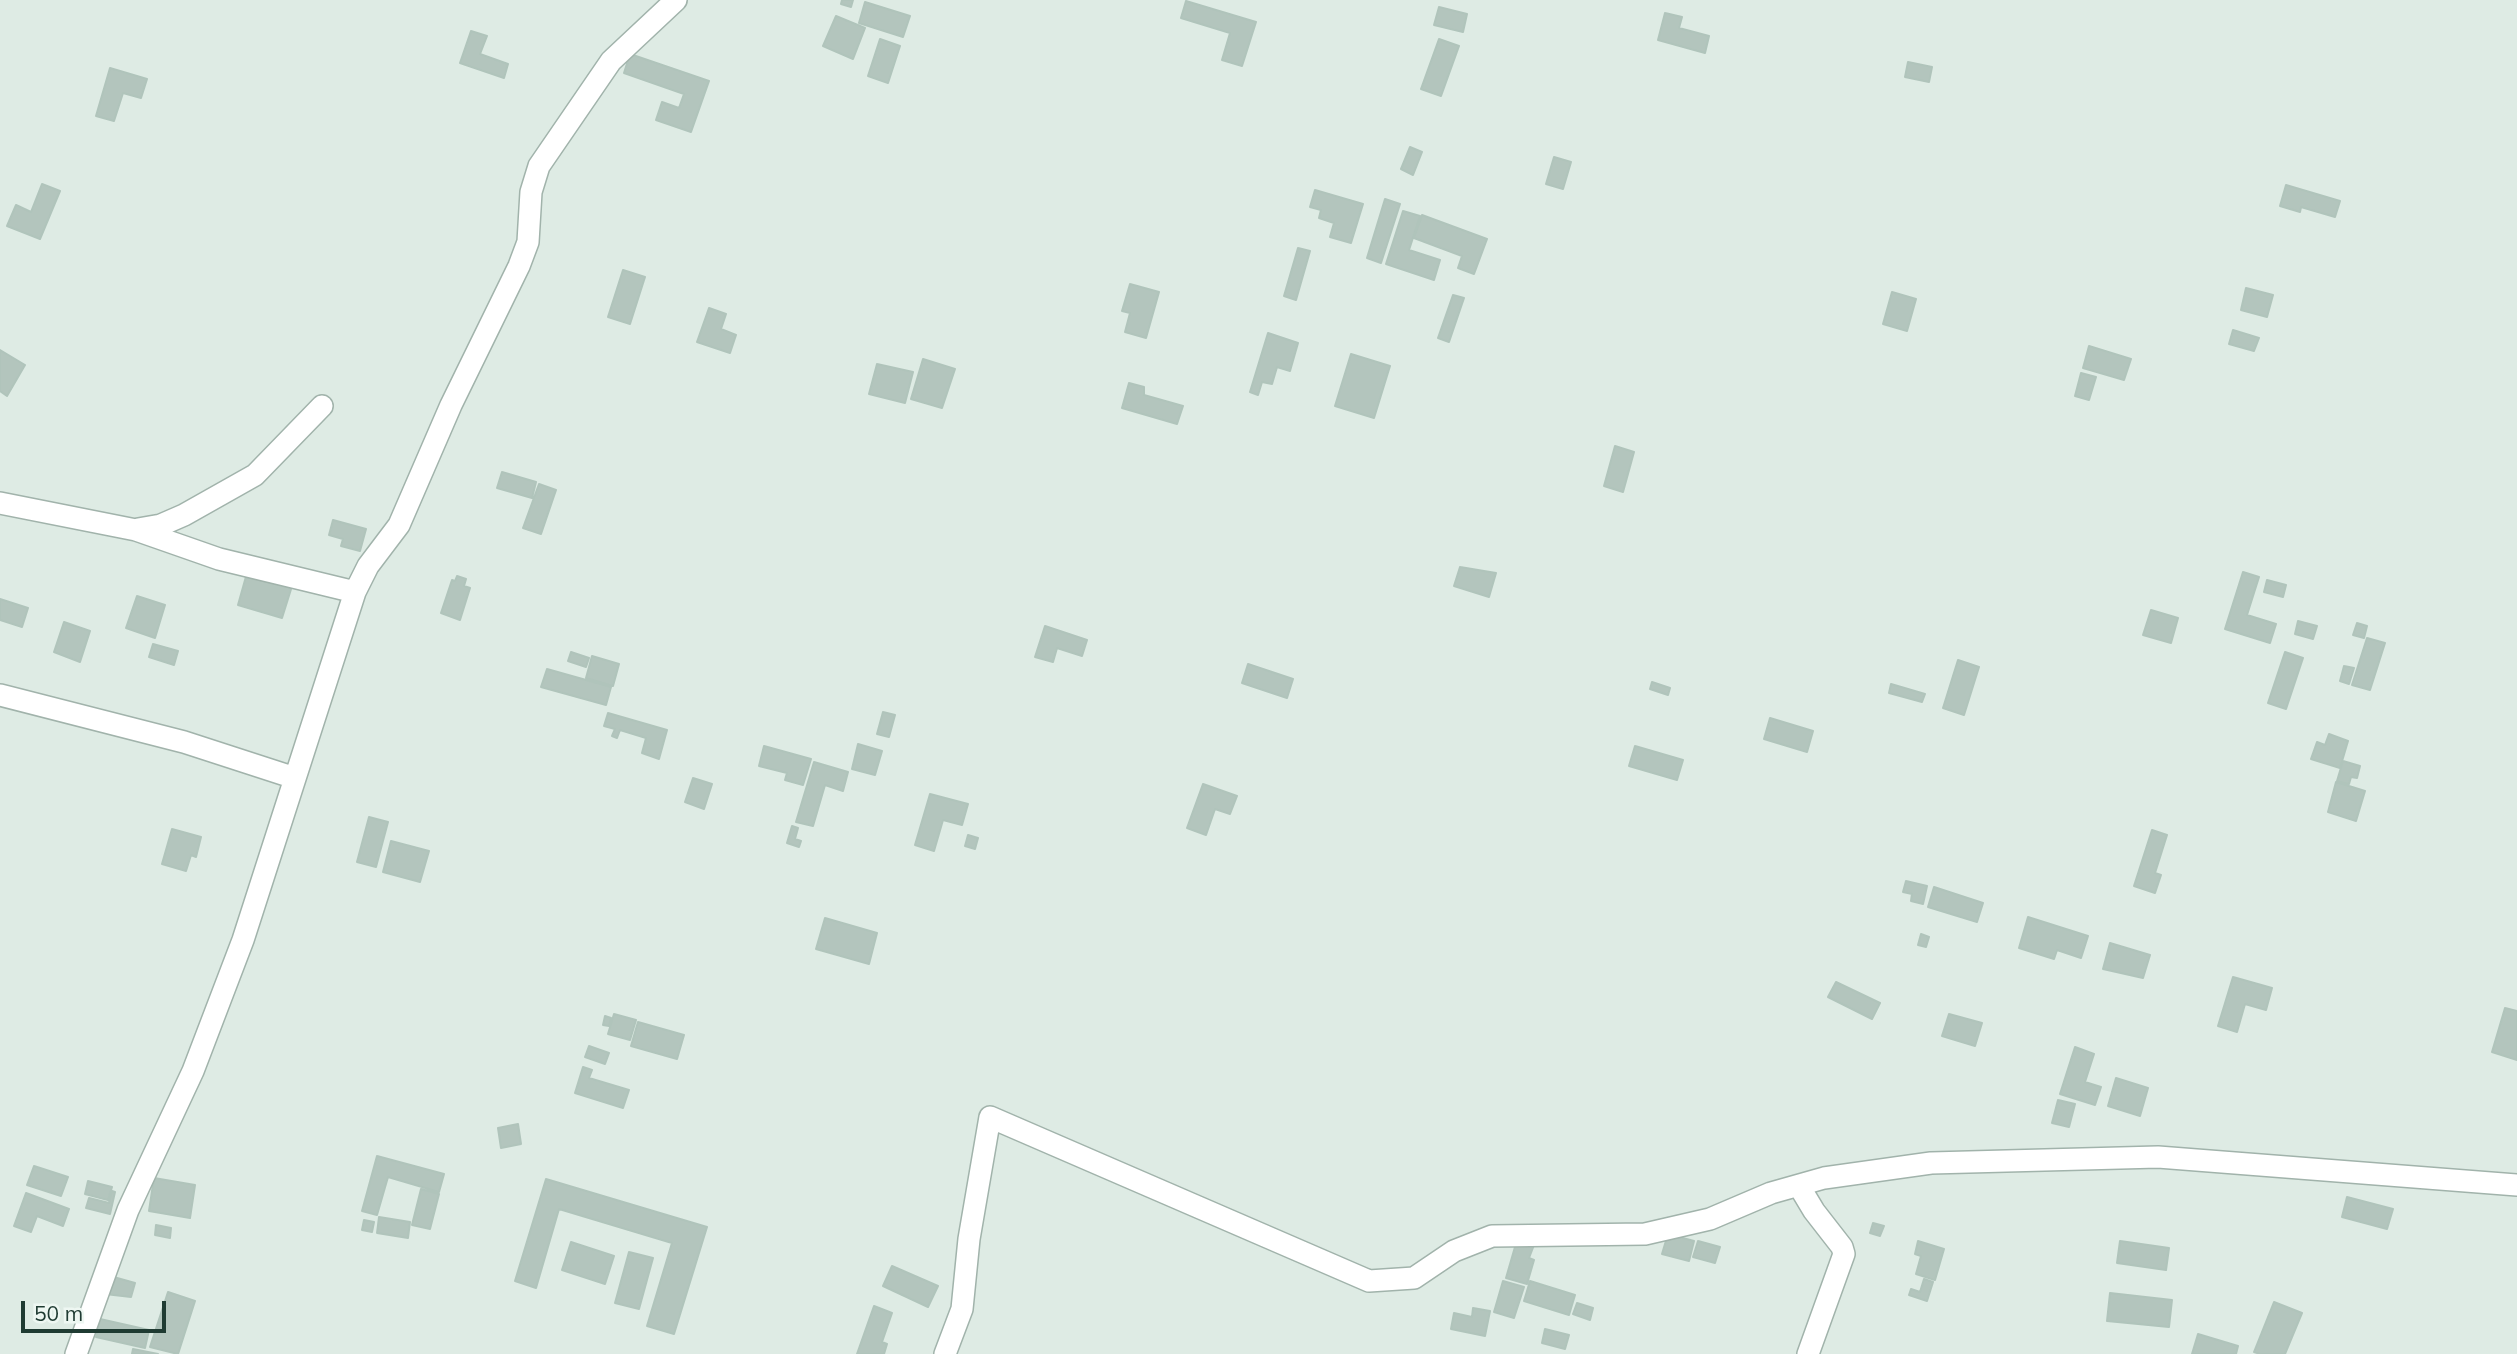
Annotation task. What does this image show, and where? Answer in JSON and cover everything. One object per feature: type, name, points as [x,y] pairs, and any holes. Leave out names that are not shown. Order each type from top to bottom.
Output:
[{"type":"street","points":[[76,1354],[128,1210],[193,1071],[243,940],[355,592],[368,566],[399,525],[451,405],[519,266],[528,242],[531,192],[539,166],[611,61],[676,0]]},
{"type":"street","points":[[136,530],[161,525],[195,510],[255,475],[322,407]]},
{"type":"street","points":[[0,503],[136,530],[219,559],[355,592]]},
{"type":"street","points":[[0,695],[184,742],[295,778]]},
{"type":"street","points":[[945,1354],[962,1309],[969,1239],[990,1117],[1369,1281],[1414,1278],[1454,1251],[1492,1236],[1645,1234],[1710,1219],[1771,1194],[1824,1178],[1931,1163],[2123,1157],[2282,1165],[2517,1185]]},
{"type":"street","points":[[1799,1186],[1814,1212],[1842,1247],[1844,1254],[1808,1354]]},
{"type":"building","points":[[842,0],[853,0],[851,7],[841,4]]},
{"type":"building","points":[[1186,1],[1256,22],[1242,66],[1222,60],[1230,33],[1181,18]]},
{"type":"building","points":[[865,2],[910,16],[903,37],[859,23]]},
{"type":"building","points":[[1439,7],[1467,14],[1463,32],[1434,25]]},
{"type":"building","points":[[1665,13],[1682,17],[1679,28],[1709,36],[1705,53],[1658,40]]},
{"type":"building","points":[[836,16],[865,28],[853,59],[823,46]]},
{"type":"building","points":[[471,31],[487,36],[480,54],[508,64],[504,78],[460,63]]},
{"type":"building","points":[[880,39],[900,46],[888,83],[868,76]]},
{"type":"building","points":[[1439,39],[1459,46],[1441,96],[1421,89]]},
{"type":"building","points":[[630,54],[709,81],[691,132],[656,120],[662,102],[679,108],[684,94],[624,73]]},
{"type":"building","points":[[1908,62],[1932,67],[1929,82],[1905,77]]},
{"type":"building","points":[[110,68],[147,79],[141,98],[123,93],[114,121],[96,116]]},
{"type":"building","points":[[1410,147],[1422,152],[1413,175],[1401,169]]},
{"type":"building","points":[[1554,157],[1571,162],[1563,189],[1546,184]]},
{"type":"building","points":[[42,184],[60,191],[40,239],[7,226],[16,205],[31,212]]},
{"type":"building","points":[[2286,185],[2340,201],[2335,217],[2301,207],[2300,212],[2280,206]]},
{"type":"building","points":[[1315,190],[1363,204],[1351,243],[1330,237],[1334,223],[1319,218],[1321,210],[1310,207]]},
{"type":"building","points":[[1385,199],[1400,204],[1381,263],[1367,258]]},
{"type":"building","points":[[1403,211],[1420,216],[1409,250],[1440,260],[1434,280],[1386,264]]},
{"type":"building","points":[[1422,215],[1487,239],[1474,274],[1458,268],[1462,256],[1414,238]]},
{"type":"building","points":[[1298,248],[1310,251],[1296,300],[1284,296]]},
{"type":"building","points":[[623,270],[645,277],[630,324],[608,317]]},
{"type":"building","points":[[1130,284],[1159,292],[1146,338],[1125,332],[1130,313],[1122,311]]},
{"type":"building","points":[[2246,288],[2273,295],[2267,317],[2241,310]]},
{"type":"building","points":[[1892,292],[1916,299],[1907,331],[1883,324]]},
{"type":"building","points":[[1453,295],[1464,298],[1449,342],[1438,338]]},
{"type":"building","points":[[709,308],[726,314],[721,329],[736,335],[730,353],[697,342]]},
{"type":"building","points":[[2233,330],[2259,338],[2254,351],[2229,344]]},
{"type":"building","points":[[1268,333],[1298,343],[1290,371],[1277,367],[1272,384],[1262,382],[1258,395],[1250,392]]},
{"type":"building","points":[[2089,346],[2131,359],[2124,380],[2083,368]]},
{"type":"building","points":[[0,350],[25,365],[7,396],[0,391]]},
{"type":"building","points":[[1351,354],[1390,366],[1374,418],[1335,406]]},
{"type":"building","points":[[923,359],[955,369],[942,408],[911,399]]},
{"type":"building","points":[[877,364],[913,372],[905,403],[869,394]]},
{"type":"building","points":[[2081,373],[2096,377],[2089,400],[2075,396]]},
{"type":"building","points":[[1129,383],[1144,387],[1144,395],[1183,406],[1177,424],[1122,408]]},
{"type":"building","points":[[1615,446],[1634,452],[1623,492],[1604,486]]},
{"type":"building","points":[[502,472],[536,482],[532,498],[497,488]]},
{"type":"building","points":[[539,484],[556,490],[541,534],[523,528]]},
{"type":"building","points":[[333,520],[366,529],[360,551],[341,546],[343,539],[329,535]]},
{"type":"building","points":[[1460,567],[1496,573],[1489,597],[1454,586]]},
{"type":"building","points":[[2243,572],[2259,577],[2247,615],[2276,624],[2270,643],[2225,629]]},
{"type":"building","points":[[247,573],[292,586],[282,618],[238,605]]},
{"type":"building","points":[[457,576],[466,579],[464,586],[470,588],[460,620],[441,613],[452,580],[455,581]]},
{"type":"building","points":[[2267,580],[2286,585],[2283,597],[2264,592]]},
{"type":"building","points":[[137,596],[165,605],[155,638],[126,628]]},
{"type":"building","points":[[0,599],[28,608],[22,627],[0,620]]},
{"type":"building","points":[[2151,610],[2178,618],[2171,643],[2143,635]]},
{"type":"building","points":[[2298,621],[2317,626],[2313,639],[2295,634]]},
{"type":"building","points":[[64,622],[90,631],[80,662],[54,652]]},
{"type":"building","points":[[2357,623],[2367,626],[2364,638],[2353,635]]},
{"type":"building","points":[[1045,626],[1087,640],[1082,656],[1057,648],[1053,662],[1035,657]]},
{"type":"building","points":[[2367,638],[2385,643],[2370,690],[2352,685]]},
{"type":"building","points":[[153,644],[178,651],[174,665],[149,657]]},
{"type":"building","points":[[571,652],[589,658],[586,667],[568,661]]},
{"type":"building","points":[[2285,652],[2303,658],[2286,709],[2268,703]]},
{"type":"building","points":[[592,656],[619,664],[613,686],[586,678]]},
{"type":"building","points":[[1958,660],[1979,667],[1964,715],[1943,708]]},
{"type":"building","points":[[1248,664],[1293,679],[1287,698],[1242,683]]},
{"type":"building","points":[[2344,666],[2354,668],[2349,684],[2340,681]]},
{"type":"building","points":[[547,669],[611,687],[606,705],[541,687]]},
{"type":"building","points":[[1652,682],[1670,688],[1668,695],[1650,689]]},
{"type":"building","points":[[1891,684],[1925,694],[1922,702],[1889,693]]},
{"type":"building","points":[[883,712],[895,715],[889,737],[877,734]]},
{"type":"building","points":[[608,713],[667,730],[659,759],[642,753],[646,738],[620,730],[617,738],[612,736],[615,729],[604,726]]},
{"type":"building","points":[[1770,718],[1813,731],[1807,752],[1764,739]]},
{"type":"building","points":[[2329,734],[2348,741],[2340,768],[2311,759],[2317,742],[2325,745]]},
{"type":"building","points":[[858,744],[882,751],[875,775],[852,769]]},
{"type":"building","points":[[764,746],[811,759],[803,785],[785,780],[787,773],[759,766]]},
{"type":"building","points":[[1635,746],[1683,760],[1677,780],[1629,766]]},
{"type":"building","points":[[2343,761],[2360,766],[2357,778],[2351,777],[2349,784],[2337,781]]},
{"type":"building","points":[[814,762],[848,772],[843,791],[825,785],[813,826],[796,822]]},
{"type":"building","points":[[693,778],[712,784],[704,809],[685,802]]},
{"type":"building","points":[[2336,782],[2365,791],[2356,821],[2328,812]]},
{"type":"building","points":[[1203,784],[1237,796],[1230,814],[1215,809],[1206,835],[1187,828]]},
{"type":"building","points":[[930,794],[968,804],[962,825],[943,820],[934,851],[915,845]]},
{"type":"building","points":[[369,817],[388,822],[376,867],[357,862]]},
{"type":"building","points":[[792,826],[798,828],[795,839],[801,841],[799,847],[787,843]]},
{"type":"building","points":[[172,829],[201,837],[196,857],[191,855],[186,871],[162,864]]},
{"type":"building","points":[[2152,830],[2167,835],[2155,873],[2161,875],[2155,893],[2134,886]]},
{"type":"building","points":[[968,835],[978,838],[975,849],[965,846]]},
{"type":"building","points":[[391,841],[429,851],[420,882],[383,872]]},
{"type":"building","points":[[1906,881],[1927,886],[1923,904],[1911,901],[1912,894],[1903,892]]},
{"type":"building","points":[[1934,887],[1983,903],[1977,922],[1928,907]]},
{"type":"building","points":[[2028,917],[2088,936],[2081,958],[2057,950],[2054,959],[2019,948]]},
{"type":"building","points":[[825,918],[877,933],[869,964],[816,949]]},
{"type":"building","points":[[1921,934],[1929,937],[1926,947],[1918,945]]},
{"type":"building","points":[[2110,943],[2150,955],[2143,978],[2103,969]]},
{"type":"building","points":[[2233,977],[2272,988],[2266,1010],[2245,1004],[2237,1032],[2218,1026]]},
{"type":"building","points":[[1836,982],[1880,1003],[1872,1019],[1828,997]]},
{"type":"building","points":[[2505,1008],[2517,1011],[2517,1060],[2492,1052]]},
{"type":"building","points":[[614,1014],[636,1020],[630,1040],[608,1034]]},
{"type":"building","points":[[1949,1014],[1982,1023],[1975,1046],[1942,1036]]},
{"type":"building","points":[[605,1016],[611,1018],[609,1026],[603,1025]]},
{"type":"building","points":[[638,1022],[684,1035],[677,1059],[631,1046]]},
{"type":"building","points":[[589,1046],[609,1053],[605,1064],[585,1057]]},
{"type":"building","points":[[2075,1047],[2094,1054],[2085,1082],[2101,1087],[2095,1105],[2060,1094]]},
{"type":"building","points":[[583,1067],[592,1070],[589,1078],[629,1090],[623,1108],[575,1093]]},
{"type":"building","points":[[2116,1078],[2148,1088],[2140,1116],[2108,1106]]},
{"type":"building","points":[[2058,1100],[2075,1104],[2069,1127],[2052,1123]]},
{"type":"building","points":[[518,1124],[521,1144],[501,1148],[498,1128]]},
{"type":"building","points":[[377,1156],[444,1174],[439,1192],[388,1177],[377,1215],[362,1211]]},
{"type":"building","points":[[34,1166],[68,1177],[61,1196],[27,1185]]},
{"type":"building","points":[[154,1178],[195,1185],[190,1218],[149,1211]]},
{"type":"building","points":[[546,1179],[707,1227],[674,1334],[647,1326],[672,1243],[559,1209],[536,1288],[515,1281]]},
{"type":"building","points":[[88,1181],[112,1187],[108,1200],[85,1194]]},
{"type":"building","points":[[421,1189],[439,1194],[430,1229],[412,1225]]},
{"type":"building","points":[[112,1191],[115,1192],[110,1214],[86,1208],[89,1198],[109,1203]]},
{"type":"building","points":[[26,1193],[69,1209],[63,1226],[37,1216],[31,1232],[14,1226]]},
{"type":"building","points":[[2347,1197],[2393,1209],[2387,1229],[2342,1217]]},
{"type":"building","points":[[379,1217],[410,1222],[408,1238],[377,1233]]},
{"type":"building","points":[[364,1220],[374,1222],[372,1232],[362,1230]]},
{"type":"building","points":[[1873,1223],[1884,1226],[1880,1236],[1870,1233]]},
{"type":"building","points":[[156,1225],[171,1228],[170,1238],[155,1235]]},
{"type":"building","points":[[1668,1234],[1694,1241],[1689,1261],[1662,1254]]},
{"type":"building","points":[[1517,1240],[1534,1245],[1529,1258],[1534,1260],[1527,1284],[1506,1278]]},
{"type":"building","points":[[1698,1241],[1720,1247],[1715,1263],[1693,1257]]},
{"type":"building","points":[[1918,1241],[1944,1249],[1935,1280],[1916,1274],[1921,1256],[1915,1254]]},
{"type":"building","points":[[2120,1241],[2169,1248],[2166,1270],[2117,1263]]},
{"type":"building","points":[[571,1242],[614,1256],[605,1284],[562,1270]]},
{"type":"building","points":[[629,1252],[653,1258],[639,1309],[615,1303]]},
{"type":"building","points":[[892,1266],[938,1286],[928,1307],[883,1286]]},
{"type":"building","points":[[110,1276],[135,1283],[131,1297],[105,1294]]},
{"type":"building","points":[[1924,1279],[1933,1282],[1927,1301],[1909,1295],[1911,1289],[1920,1292]]},
{"type":"building","points":[[1503,1281],[1524,1287],[1514,1318],[1494,1312]]},
{"type":"building","points":[[1530,1281],[1575,1295],[1569,1315],[1524,1301]]},
{"type":"building","points":[[168,1292],[195,1301],[178,1354],[150,1347]]},
{"type":"building","points":[[2110,1293],[2172,1300],[2169,1327],[2107,1321]]},
{"type":"building","points":[[2274,1302],[2302,1313],[2285,1354],[2254,1352]]},
{"type":"building","points":[[1577,1303],[1593,1308],[1590,1320],[1573,1314]]},
{"type":"building","points":[[874,1306],[892,1313],[882,1342],[887,1344],[884,1354],[857,1354]]},
{"type":"building","points":[[1473,1308],[1490,1311],[1485,1336],[1451,1329],[1454,1313],[1472,1317]]},
{"type":"building","points":[[100,1319],[149,1330],[145,1348],[96,1337]]},
{"type":"building","points":[[1545,1329],[1569,1335],[1565,1349],[1542,1343]]},
{"type":"building","points":[[2198,1334],[2238,1346],[2236,1354],[2192,1354]]},
{"type":"building","points":[[133,1349],[158,1354],[132,1354]]}]
